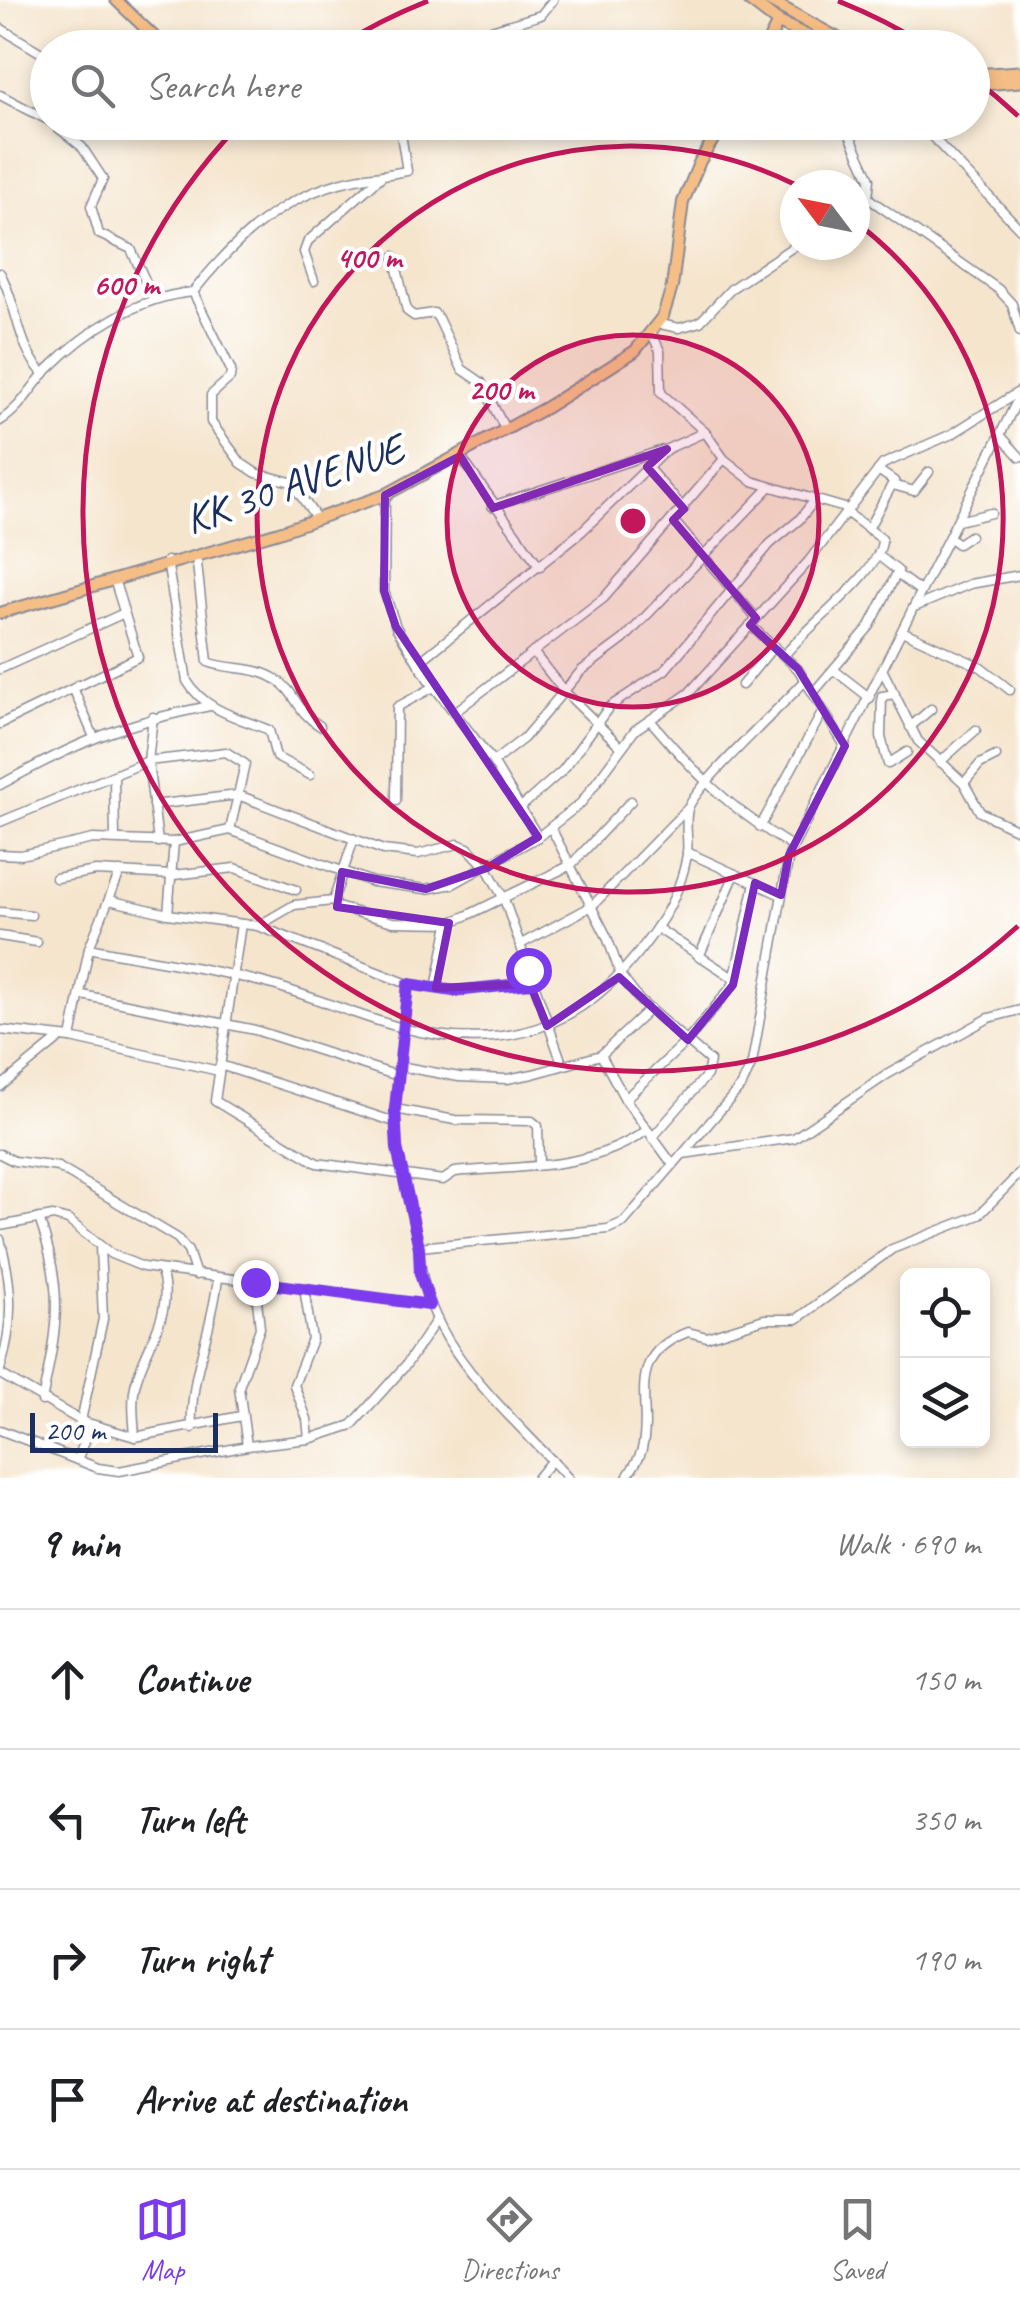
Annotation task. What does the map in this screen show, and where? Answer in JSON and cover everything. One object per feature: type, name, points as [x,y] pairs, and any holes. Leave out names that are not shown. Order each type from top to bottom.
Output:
[{"type":"highway","points":[[749,0],[813,30]]},
{"type":"highway","points":[[768,0],[781,16],[803,30]]},
{"type":"highway","points":[[990,74],[1020,72]]},
{"type":"highway","points":[[990,84],[1020,81]]},
{"type":"main road","points":[[116,0],[147,30]]},
{"type":"main road","points":[[774,30],[781,16]]},
{"type":"main road","points":[[656,329],[672,287],[683,202],[712,140]]},
{"type":"main road","name":"KK 30 AVENUE","points":[[0,613],[317,519],[385,495],[460,456],[635,351],[656,329]]},
{"type":"street","points":[[493,30],[541,16],[553,0]]},
{"type":"street","points":[[0,28],[30,46]]},
{"type":"street","points":[[0,94],[30,111]]},
{"type":"street","points":[[71,140],[93,159],[104,180],[91,206],[99,234],[131,248],[153,298]]},
{"type":"street","points":[[0,421],[24,401],[44,374],[95,331],[153,298],[193,292],[249,228],[282,204],[341,181],[404,173],[408,168],[403,140]]},
{"type":"street","points":[[852,140],[866,170]]},
{"type":"street","points":[[935,140],[1020,229]]},
{"type":"street","points":[[314,281],[305,246],[383,175]]},
{"type":"street","points":[[870,199],[998,289],[1012,304],[1020,332]]},
{"type":"street","points":[[394,256],[407,311],[414,316],[434,313],[462,370],[481,382],[505,429]]},
{"type":"street","points":[[780,256],[732,288],[700,322],[656,329],[660,393],[705,432],[724,459],[768,488],[847,510],[882,539],[879,556],[784,656]]},
{"type":"street","points":[[0,273],[14,302],[25,345],[44,374]]},
{"type":"street","points":[[193,292],[231,370],[230,378],[211,395],[212,422],[248,469],[291,482],[317,519]]},
{"type":"street","points":[[419,1247],[608,1229],[634,1211],[748,1075],[793,847],[918,606],[1020,393]]},
{"type":"street","points":[[0,854],[21,854],[73,841],[174,842],[230,830],[342,872],[426,889],[453,884],[538,837],[581,803],[621,747],[650,720],[688,694],[753,622],[878,470],[952,434],[1020,393]]},
{"type":"street","points":[[492,506],[667,449],[705,432]]},
{"type":"street","points":[[1000,435],[1020,458]]},
{"type":"street","points":[[418,663],[540,567],[667,449]]},
{"type":"street","points":[[460,456],[492,506],[540,567]]},
{"type":"street","points":[[455,712],[604,598],[724,459]]},
{"type":"street","points":[[647,468],[684,508]]},
{"type":"street","points":[[869,526],[894,481],[878,470]]},
{"type":"street","points":[[893,485],[914,491],[929,472]]},
{"type":"street","points":[[493,762],[524,738],[581,671],[624,639],[768,488]]},
{"type":"street","points":[[385,495],[387,604],[418,663],[493,762],[538,837]]},
{"type":"street","points":[[520,808],[563,770],[594,721],[665,670],[770,544],[799,520],[814,500]]},
{"type":"street","points":[[958,521],[991,513]]},
{"type":"street","points":[[673,520],[805,681],[845,746]]},
{"type":"street","points":[[950,538],[958,544],[970,536]]},
{"type":"street","points":[[196,555],[208,662],[267,673],[289,689],[305,717],[320,726]]},
{"type":"street","points":[[879,556],[920,591]]},
{"type":"street","points":[[167,562],[186,682],[210,706],[268,730],[276,756],[310,775]]},
{"type":"street","points":[[812,693],[870,626],[897,574]]},
{"type":"street","points":[[918,606],[970,584],[1020,575]]},
{"type":"street","points":[[0,724],[77,683],[138,657],[114,579]]},
{"type":"street","points":[[0,669],[122,614]]},
{"type":"street","points":[[904,632],[981,667],[1010,690]]},
{"type":"street","points":[[742,685],[774,646]]},
{"type":"street","points":[[533,652],[563,690],[621,747]]},
{"type":"street","points":[[834,670],[870,698]]},
{"type":"street","points":[[884,672],[910,727],[964,783],[980,812],[1020,830]]},
{"type":"street","points":[[521,944],[592,906],[688,808],[702,782],[757,734],[805,681]]},
{"type":"street","points":[[77,683],[74,690],[93,736]]},
{"type":"street","points":[[396,801],[396,708],[434,687]]},
{"type":"street","points":[[895,694],[882,696],[882,755],[888,764],[906,752]]},
{"type":"street","points":[[0,785],[93,736],[153,717],[210,706]]},
{"type":"street","points":[[910,727],[931,709]]},
{"type":"street","points":[[760,827],[823,711]]},
{"type":"street","points":[[153,717],[148,760],[158,842]]},
{"type":"street","points":[[650,720],[702,782],[793,847]]},
{"type":"street","points":[[940,762],[976,730]]},
{"type":"street","points":[[0,822],[10,821],[62,793],[114,778],[148,760],[226,752],[244,760],[230,830]]},
{"type":"street","points":[[964,783],[980,764],[996,756]]},
{"type":"street","points":[[114,778],[115,840]]},
{"type":"street","points":[[153,805],[238,796],[383,850],[418,854],[458,844],[475,853],[504,899],[530,983],[562,1064]]},
{"type":"street","points":[[354,838],[334,901],[338,907],[392,922],[449,922],[571,865],[631,802]]},
{"type":"street","points":[[89,948],[230,976],[400,1028],[482,1039],[547,1026],[568,1019],[620,976],[657,928],[666,914],[687,852],[688,808]]},
{"type":"street","points":[[241,924],[230,976],[215,1101],[304,1157],[338,1169],[443,1180],[455,1172],[539,1165],[609,1153],[649,1134],[711,1068],[706,1055],[650,1009],[620,976],[592,906],[551,828]]},
{"type":"street","points":[[168,914],[174,842]]},
{"type":"street","points":[[687,852],[781,894]]},
{"type":"street","points":[[56,878],[120,872],[174,875],[235,868],[296,890]]},
{"type":"street","points":[[71,1038],[89,948],[120,872]]},
{"type":"street","points":[[699,957],[734,874]]},
{"type":"street","points":[[625,1099],[688,1040],[735,980],[755,883]]},
{"type":"street","points":[[109,900],[168,914],[258,926],[408,984],[486,990],[530,983]]},
{"type":"street","points":[[258,926],[294,905],[334,901]]},
{"type":"street","points":[[0,912],[31,915]]},
{"type":"street","points":[[436,988],[449,922]]},
{"type":"street","points":[[657,928],[735,980]]},
{"type":"street","points":[[0,936],[38,942]]},
{"type":"street","points":[[408,984],[400,1028],[395,1109],[403,1174],[419,1247],[420,1274],[430,1305],[476,1382],[568,1478]]},
{"type":"street","points":[[82,994],[284,1037],[398,1071],[507,1079],[601,1055],[650,1009]]},
{"type":"street","points":[[682,1154],[794,1138],[888,1074],[989,1018],[1020,1010]]},
{"type":"street","points":[[0,1030],[58,1040],[71,1038],[219,1068],[396,1122]]},
{"type":"street","points":[[0,1087],[58,1040]]},
{"type":"street","points":[[601,1055],[625,1099],[673,1164]]},
{"type":"street","points":[[395,1109],[455,1120],[532,1121],[538,1126],[539,1165]]},
{"type":"street","points":[[0,1154],[14,1162],[58,1167],[177,1238],[188,1251],[196,1275]]},
{"type":"street","points":[[627,1478],[643,1446],[642,1379],[668,1342],[688,1332],[707,1337],[764,1319],[797,1319],[892,1249],[979,1215],[1020,1172]]},
{"type":"street","points":[[0,1226],[39,1218],[68,1220],[123,1260],[161,1271],[430,1305]]},
{"type":"street","points":[[39,1218],[57,1280],[56,1316],[42,1401]]},
{"type":"street","points":[[0,1240],[12,1282],[12,1309],[0,1372],[42,1401],[81,1421],[135,1437],[241,1416]]},
{"type":"street","points":[[81,1421],[103,1319],[100,1246]]},
{"type":"street","points":[[135,1437],[136,1382],[166,1308],[168,1291],[161,1271]]},
{"type":"street","points":[[192,1428],[192,1386],[214,1320],[218,1278]]},
{"type":"street","points":[[247,1446],[241,1416],[242,1376],[260,1328],[255,1282]]},
{"type":"street","points":[[304,1288],[312,1339],[294,1385],[307,1419],[309,1439]]},
{"type":"street","points":[[0,1430],[77,1460],[119,1471],[335,1433],[367,1413],[437,1320]]},
{"type":"street","points":[[77,1460],[92,1426]]},
{"type":"street","points":[[536,1478],[552,1460]]},
{"type":"highlighted area","points":[[667,449],[647,467],[684,509],[673,520],[756,618],[750,625],[798,669],[845,746],[789,855],[781,895],[755,883],[733,985],[688,1040],[619,977],[547,1026],[530,984],[436,988],[449,923],[337,907],[342,872],[426,889],[487,868],[538,837],[396,627],[384,591],[385,495],[460,456],[493,508]]},
{"type":"route","points":[[255,1282],[430,1305],[420,1274],[419,1247],[397,1148],[400,1028],[408,984],[454,991],[486,990],[530,983],[528,970]]}]
